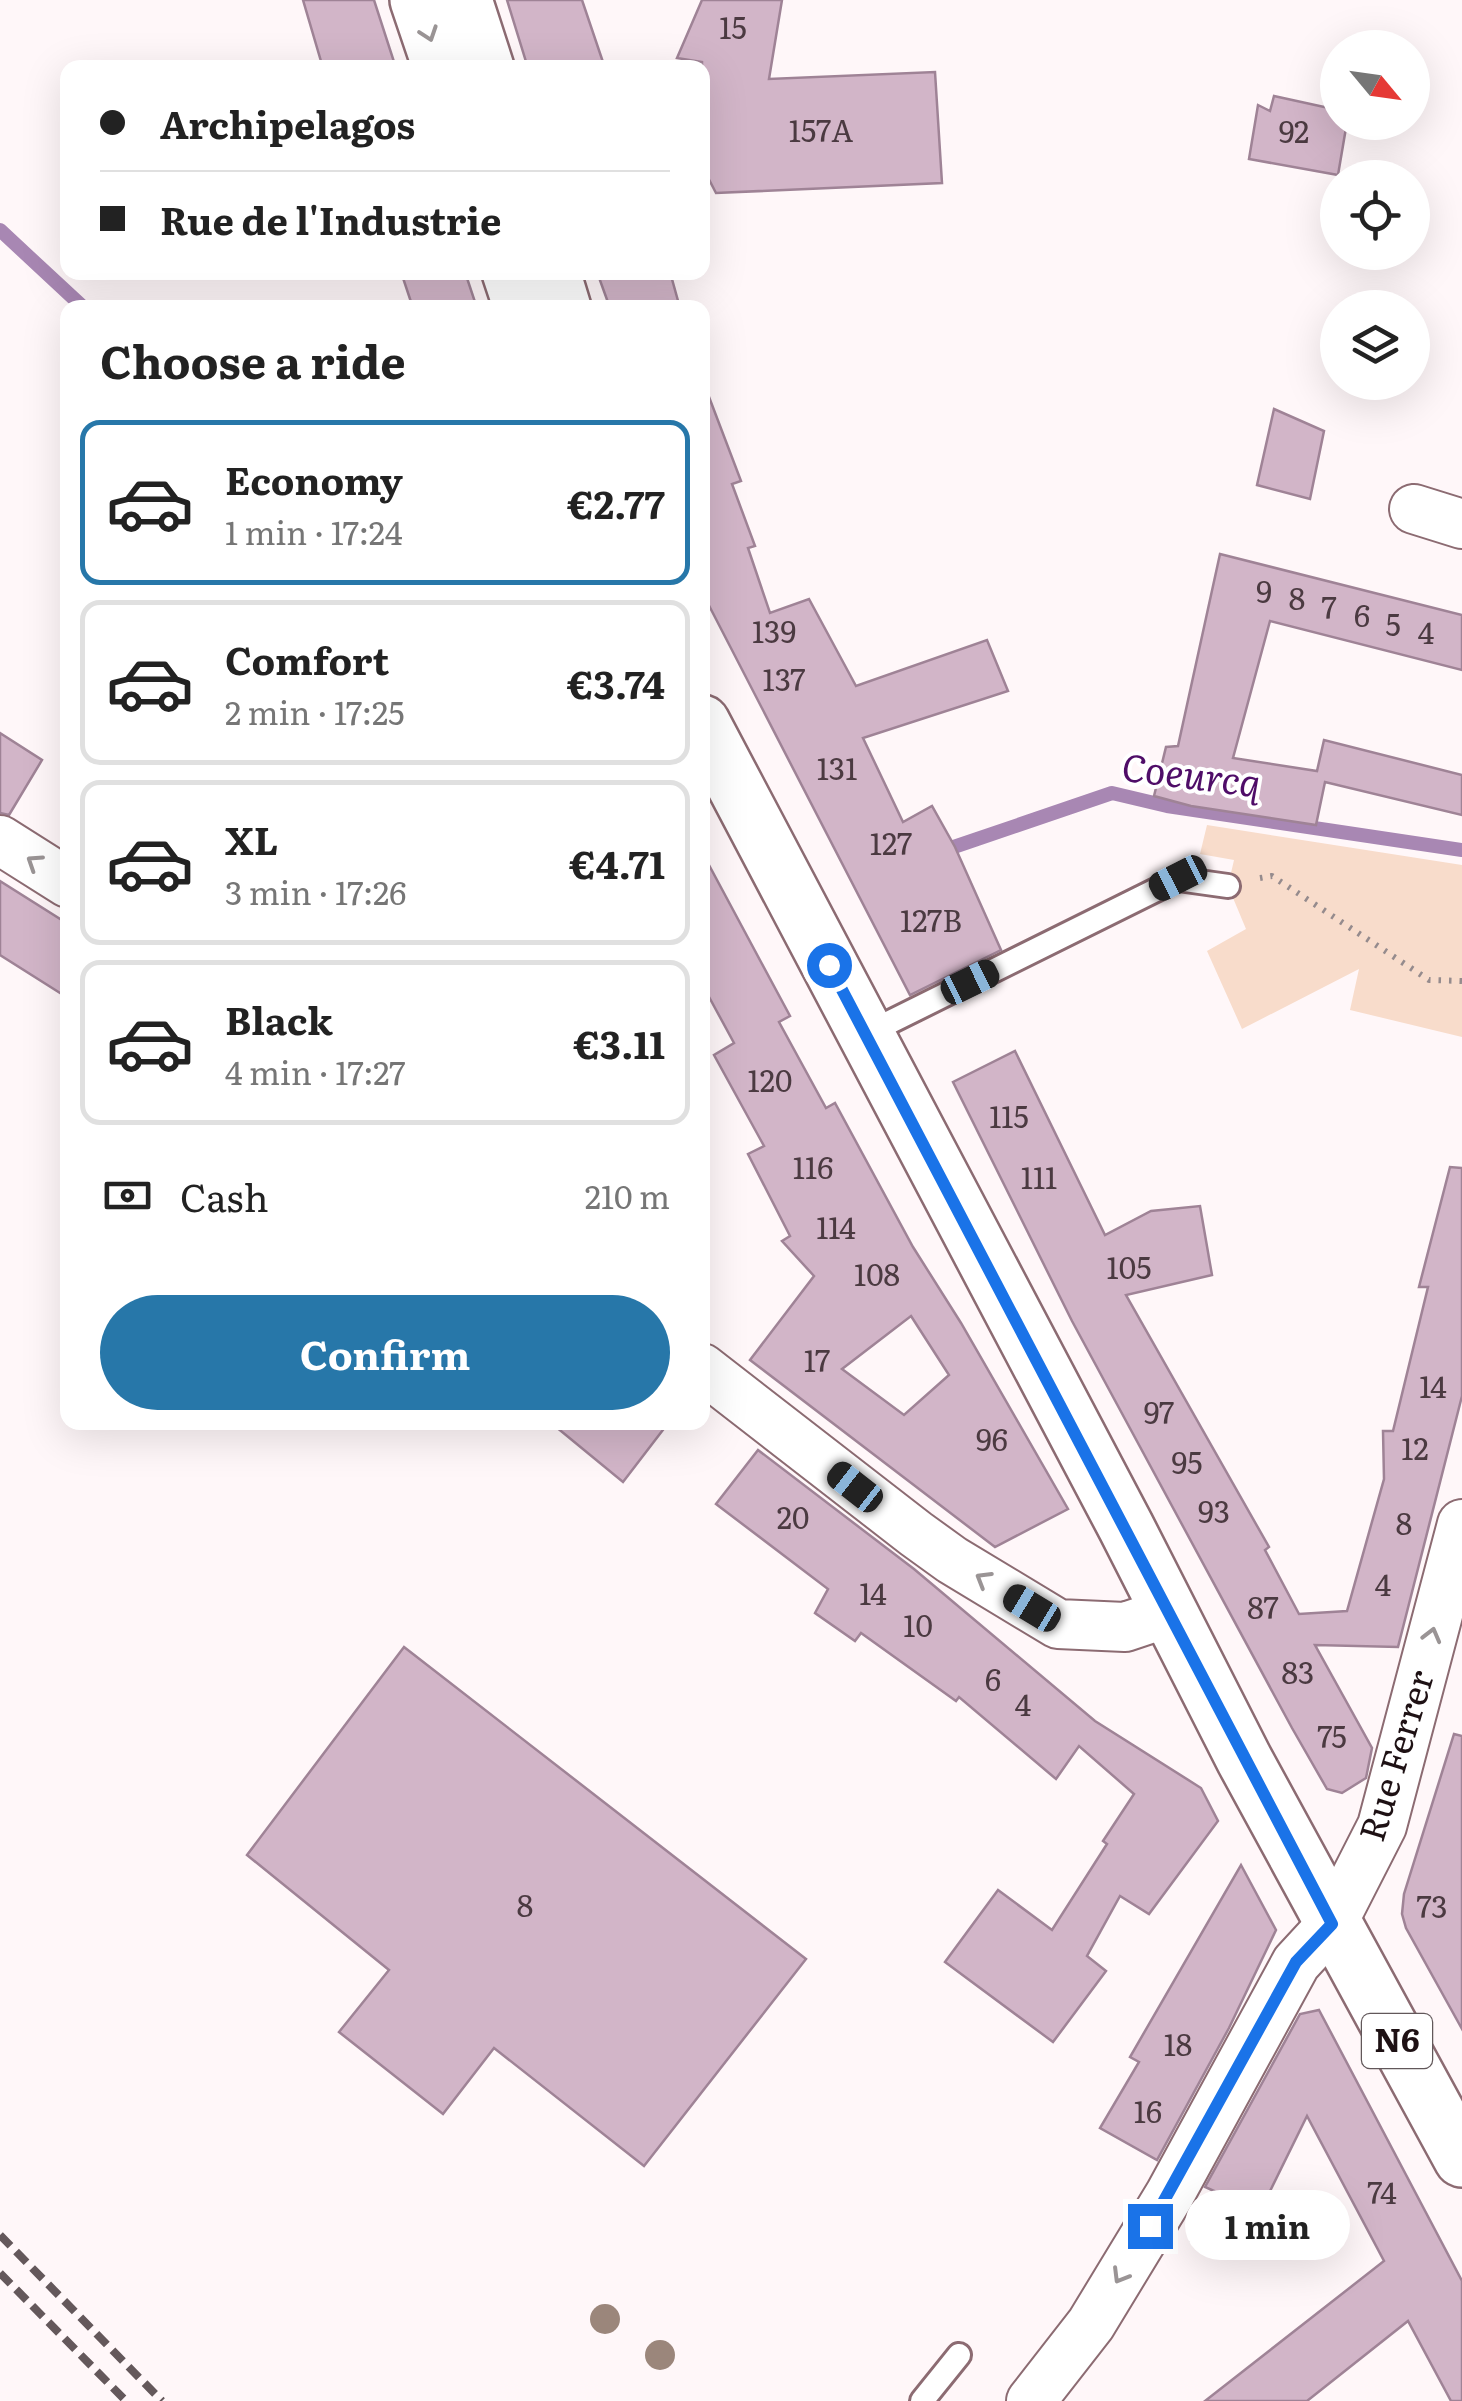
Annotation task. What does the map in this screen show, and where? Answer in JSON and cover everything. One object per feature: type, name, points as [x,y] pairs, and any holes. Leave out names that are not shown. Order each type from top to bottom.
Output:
[{"type":"main road","points":[[418,0],[437,60]]},
{"type":"main road","points":[[464,0],[483,60]]},
{"type":"main road","name":"N6","points":[[710,738],[1332,1924],[1462,2159]]},
{"type":"street","points":[[1414,510],[1462,524]]},
{"type":"street","points":[[0,840],[60,878]]},
{"type":"street","points":[[710,1374],[928,1543],[1058,1624],[1125,1627],[1170,1612]]},
{"type":"street","name":"Rue Ferrer","points":[[1030,2401],[1091,2324],[1170,2194],[1296,1962],[1332,1924],[1382,1826],[1462,1524]]},
{"type":"lane","points":[[866,1034],[1178,878],[1228,886]]},
{"type":"lane","points":[[922,2401],[959,2354]]},
{"type":"path","points":[[1228,886],[1272,876],[1430,980],[1462,981]]},
{"type":"shaded area","points":[[1207,825],[1462,865],[1462,1037],[1350,1010],[1359,969],[1242,1029],[1207,951],[1246,929],[1228,886],[1234,860],[1200,854]]},
{"type":"building","points":[[303,0],[374,0],[393,60],[321,60]]},
{"type":"building","points":[[507,0],[582,0],[602,60],[526,60]]},
{"type":"building","points":[[702,0],[782,0],[769,79],[935,72],[942,183],[716,193],[710,181],[710,60],[677,58]]},
{"type":"building","points":[[1274,96],[1320,106],[1320,140],[1344,140],[1341,160],[1320,160],[1320,172],[1249,159],[1258,105],[1270,111]]},
{"type":"building","points":[[404,280],[468,280],[474,300],[410,300]]},
{"type":"building","points":[[600,280],[672,280],[678,300],[607,300]]},
{"type":"building","points":[[710,400],[741,481],[732,484],[755,546],[748,548],[770,613],[809,599],[856,686],[987,640],[1008,691],[863,738],[903,822],[932,806],[955,847],[1001,950],[910,995],[710,608]]},
{"type":"building","points":[[1274,409],[1324,431],[1310,499],[1257,485]]},
{"type":"building","points":[[1220,554],[1462,615],[1462,670],[1270,621],[1233,758],[1317,771],[1324,740],[1462,775],[1462,815],[1325,782],[1316,825],[1191,806],[1154,796],[1166,747],[1178,746]]},
{"type":"building","points":[[0,733],[42,760],[9,815],[0,813]]},
{"type":"building","points":[[710,867],[790,1016],[779,1022],[826,1108],[835,1103],[913,1247],[1068,1509],[995,1547],[750,1360],[814,1276],[782,1241],[790,1236],[748,1154],[764,1146],[714,1055],[734,1043],[710,999]],"holes":[[[911,1316],[949,1375],[904,1415],[842,1369]]]},
{"type":"building","points":[[0,881],[60,919],[60,993],[0,955]]},
{"type":"building","points":[[1015,1051],[1105,1235],[1151,1211],[1200,1206],[1212,1275],[1126,1295],[1269,1547],[1265,1550],[1299,1614],[1347,1611],[1384,1479],[1383,1431],[1393,1431],[1428,1287],[1419,1287],[1450,1167],[1462,1168],[1462,1396],[1398,1647],[1315,1645],[1372,1748],[1366,1778],[1342,1793],[1327,1789],[1292,1728],[1072,1321],[953,1082]]},
{"type":"building","points":[[560,1430],[663,1430],[623,1482]]},
{"type":"building","points":[[758,1450],[914,1569],[1095,1721],[1201,1788],[1218,1821],[1149,1914],[1120,1896],[1087,1956],[1106,1971],[1053,2042],[945,1962],[998,1890],[1052,1930],[1134,1794],[1079,1746],[1056,1779],[959,1697],[956,1701],[861,1633],[855,1641],[815,1613],[828,1589],[716,1504]]},
{"type":"building","points":[[404,1647],[806,1959],[644,2166],[494,2048],[443,2114],[339,2032],[389,1970],[247,1855]]},
{"type":"building","points":[[1454,1734],[1462,1736],[1462,2029],[1402,1914],[1404,1894]]},
{"type":"building","points":[[1241,1865],[1276,1930],[1229,2028],[1157,2160],[1100,2128],[1139,2062],[1130,2057]]},
{"type":"building","points":[[1319,2010],[1462,2281],[1462,2401],[1451,2401],[1408,2321],[1307,2401],[1205,2401],[1384,2261],[1307,2116],[1245,2242],[1235,2236],[1225,2255],[1191,2241],[1214,2191],[1205,2187],[1300,2014]]},
{"type":"waterway","name":"Coeurcq","points":[[0,230],[75,300]]},
{"type":"waterway","name":"Coeurcq","points":[[939,852],[1112,793],[1167,806],[1462,850]]},
{"type":"railway","points":[[0,2235],[162,2401]]},
{"type":"railway","points":[[0,2273],[126,2401]]},
{"type":"route","points":[[829,965],[1332,1924],[1296,1962],[1150,2226]]}]
